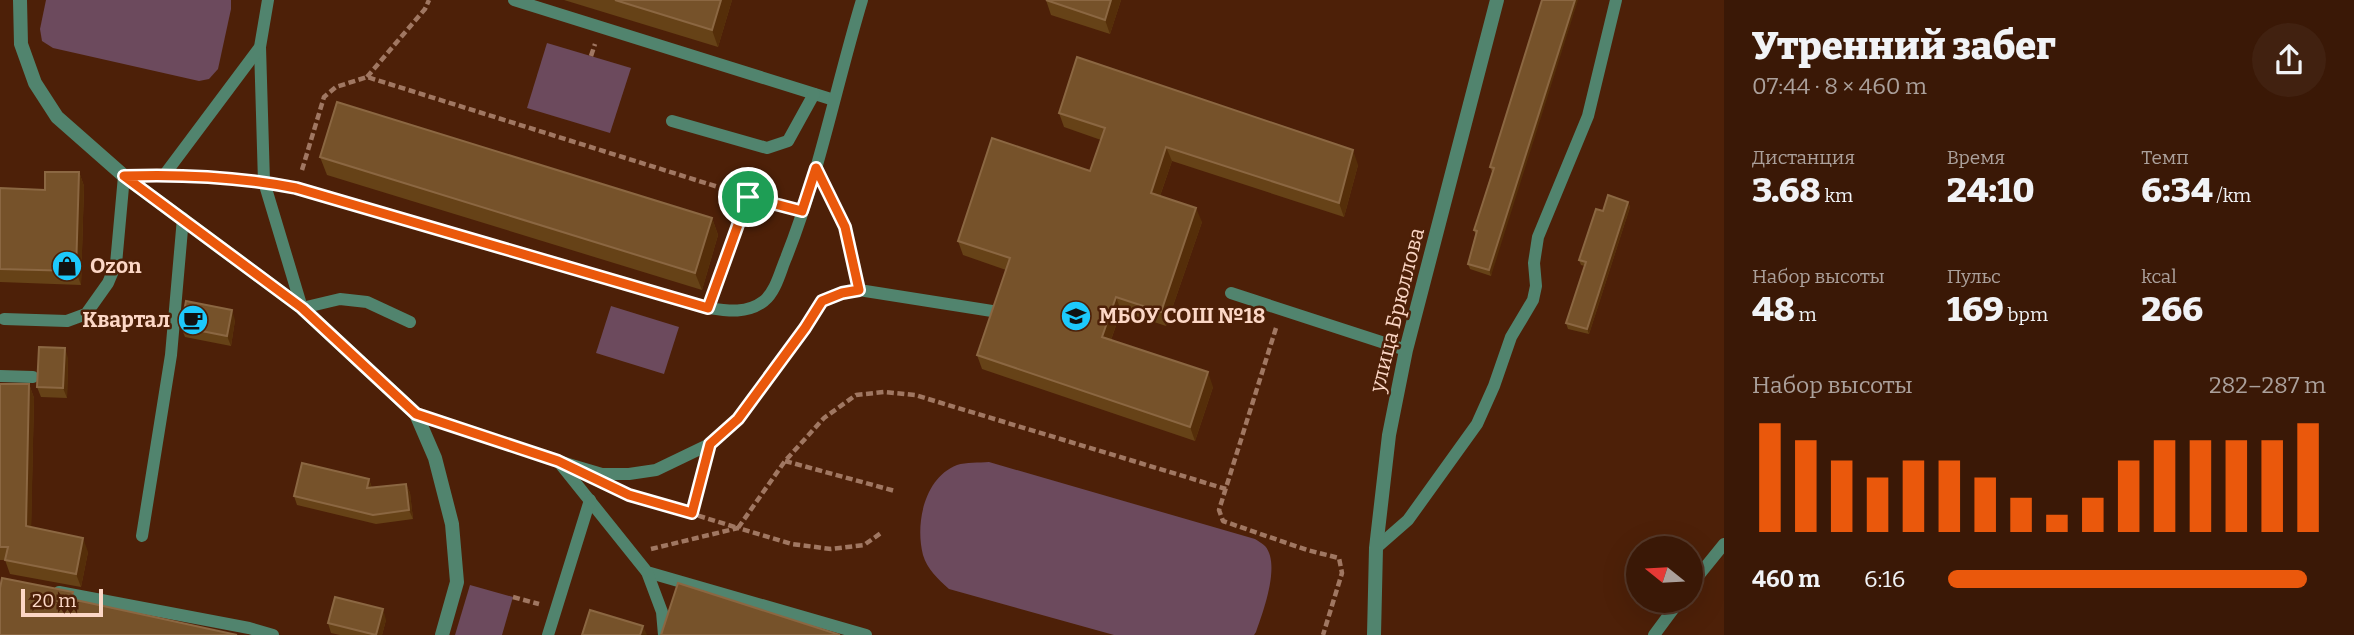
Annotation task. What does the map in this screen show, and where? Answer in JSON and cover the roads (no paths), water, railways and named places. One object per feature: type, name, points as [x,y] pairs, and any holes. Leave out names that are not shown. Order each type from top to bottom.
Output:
[{"type":"street","points":[[20,0],[21,44],[35,83],[57,117],[124,176],[302,308],[416,414],[435,458],[452,524],[457,582],[442,635]]},
{"type":"street","name":"улица Брюллова","points":[[1374,635],[1376,548],[1389,435],[1406,350],[1497,0]]},
{"type":"lane","points":[[268,0],[260,47],[264,182],[302,308],[340,299],[367,302],[410,322]]},
{"type":"lane","points":[[514,0],[834,100]]},
{"type":"lane","points":[[4,319],[66,321],[86,314],[108,283],[116,264],[124,176],[165,174],[264,182],[296,188],[708,308],[737,311],[753,309],[772,292],[795,236],[862,0]]},
{"type":"lane","points":[[1376,548],[1408,520],[1477,424],[1511,337],[1533,300],[1538,237],[1588,116],[1616,0]]},
{"type":"lane","points":[[165,174],[260,47]]},
{"type":"lane","points":[[672,121],[767,148],[788,141],[814,94]]},
{"type":"lane","points":[[816,168],[845,227],[859,290]]},
{"type":"lane","points":[[708,308],[748,197]]},
{"type":"lane","points":[[142,536],[171,355],[183,218]]},
{"type":"lane","points":[[416,414],[602,474],[656,470],[710,444],[738,419],[822,301],[859,290],[992,310]]},
{"type":"lane","points":[[1231,293],[1406,350]]},
{"type":"lane","points":[[0,376],[33,377]]},
{"type":"lane","points":[[558,461],[647,572],[662,612],[664,635]]},
{"type":"lane","points":[[548,635],[590,500]]},
{"type":"lane","points":[[1703,570],[1724,544]]},
{"type":"lane","points":[[647,572],[866,635]]},
{"type":"lane","points":[[52,591],[248,628],[272,635]]},
{"type":"lane","points":[[1654,635],[1670,613]]},
{"type":"place","name":"Ozon","points":[[67,266]]},
{"type":"place","name":"МБОУ СОШ №18","points":[[1076,316]]},
{"type":"place","name":"Квартал","points":[[193,320]]}]
